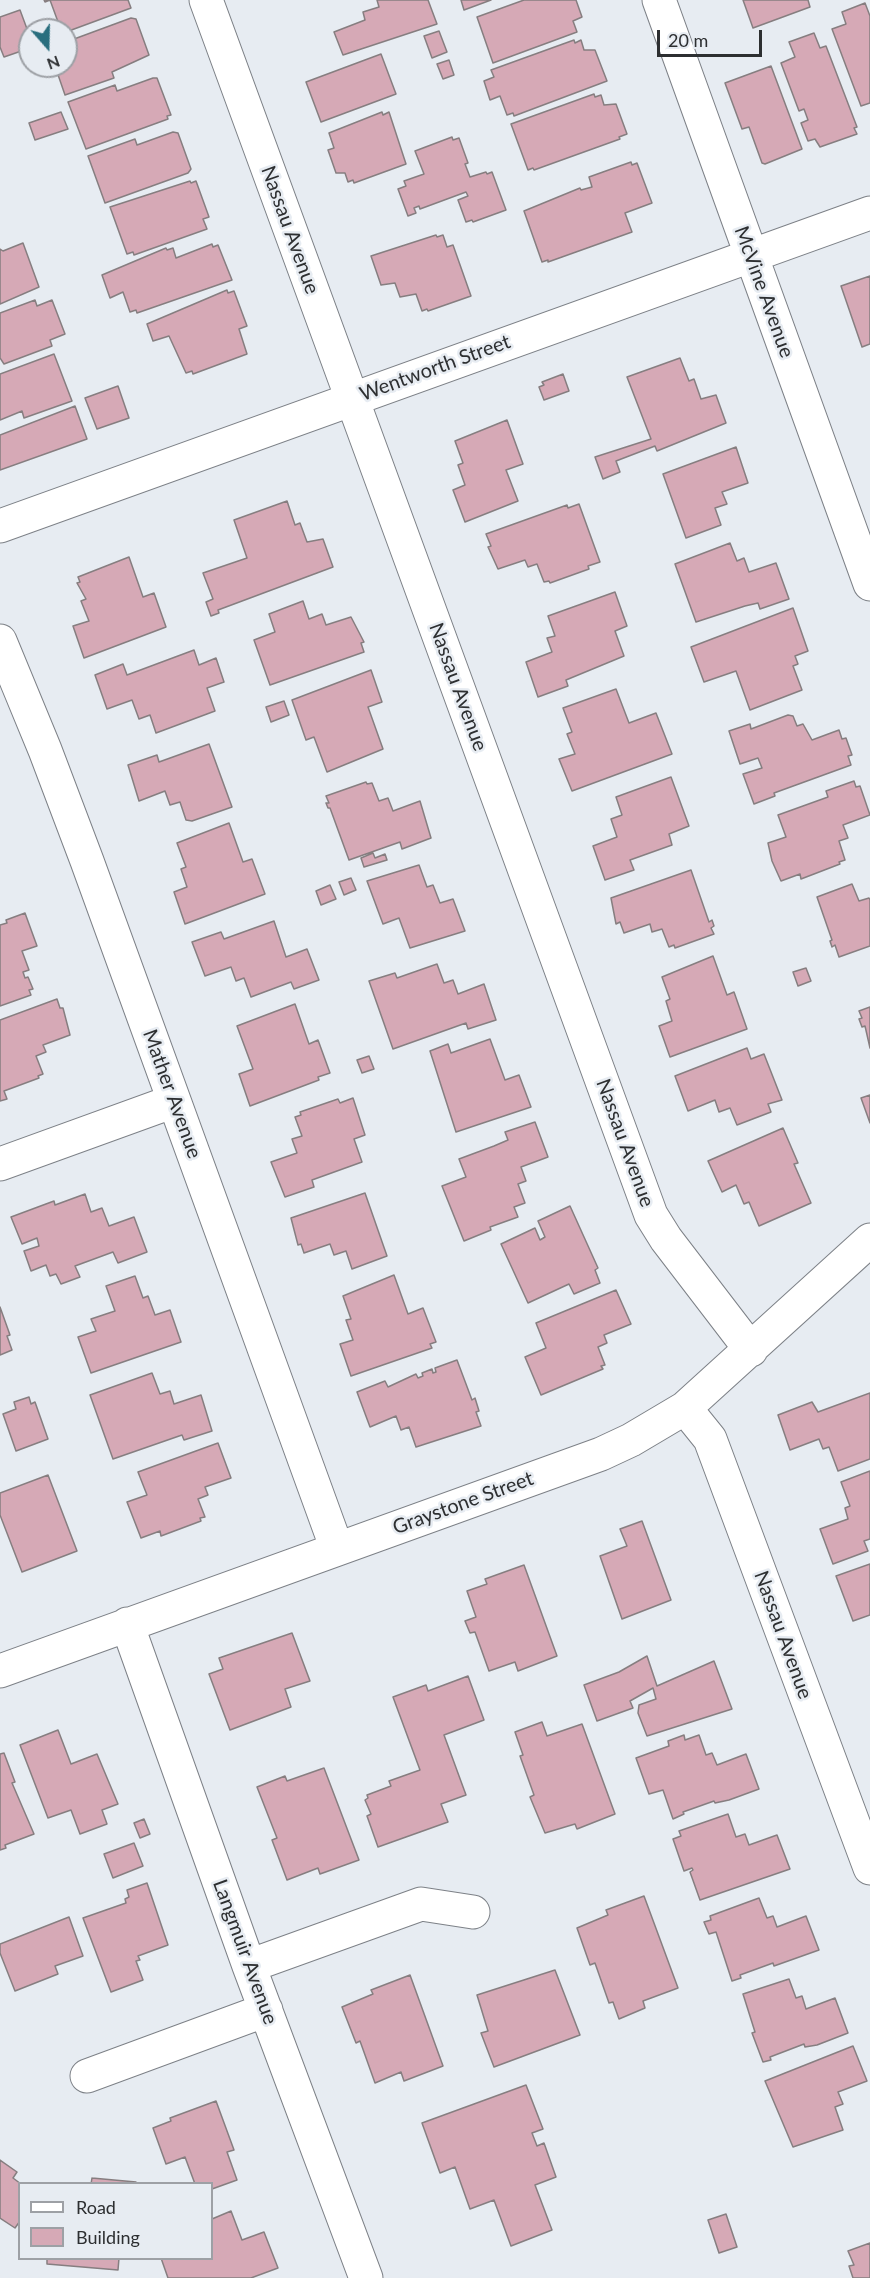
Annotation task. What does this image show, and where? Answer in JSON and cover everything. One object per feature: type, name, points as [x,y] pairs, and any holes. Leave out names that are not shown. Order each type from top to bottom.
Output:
[{"type":"street","name":"Nassau Avenue","points":[[206,0],[651,1215],[666,1239],[751,1350]]},
{"type":"street","name":"McVine Avenue","points":[[659,0],[870,584]]},
{"type":"street","name":"Wentworth Street","points":[[0,526],[870,213]]},
{"type":"street","name":"Mather Avenue","points":[[0,641],[45,750],[338,1549]]},
{"type":"street","points":[[0,1164],[174,1101]]},
{"type":"street","name":"Graystone Street","points":[[0,1671],[601,1454],[640,1436],[685,1408],[870,1240]]},
{"type":"street","name":"Nassau Avenue","points":[[685,1408],[710,1439],[870,1868]]},
{"type":"street","name":"Langmuir Avenue","points":[[127,1624],[249,1966],[366,2278]]},
{"type":"street","points":[[249,1966],[421,1904],[473,1911]]},
{"type":"street","points":[[87,2076],[266,2010]]},
{"type":"building","points":[[50,0],[128,0],[131,8],[78,28],[78,18],[57,18]]},
{"type":"building","points":[[377,0],[428,0],[437,24],[343,55],[334,32],[365,20],[363,12],[379,7]]},
{"type":"building","points":[[461,0],[491,0],[464,10]]},
{"type":"building","points":[[524,0],[576,0],[582,17],[573,21],[577,32],[493,63],[477,17]]},
{"type":"building","points":[[743,0],[808,0],[810,7],[753,28]]},
{"type":"building","points":[[865,3],[870,16],[870,103],[861,106],[832,29],[846,24],[842,12]]},
{"type":"building","points":[[20,10],[23,18],[18,18],[18,52],[4,57],[0,47],[0,17]]},
{"type":"building","points":[[131,18],[136,19],[149,55],[112,72],[114,78],[65,95],[59,78],[78,78],[78,38]]},
{"type":"building","points":[[439,31],[447,52],[432,58],[424,36]]},
{"type":"building","points":[[814,33],[820,48],[826,46],[857,127],[854,128],[857,134],[820,147],[815,139],[808,141],[801,123],[808,120],[804,109],[799,111],[781,63],[795,57],[789,42]]},
{"type":"building","points":[[574,40],[575,43],[581,40],[584,50],[595,50],[607,81],[514,116],[513,113],[507,115],[500,96],[490,100],[484,81],[494,77],[491,70]]},
{"type":"building","points":[[381,54],[396,94],[321,122],[306,82]]},
{"type":"building","points":[[449,60],[454,75],[443,79],[437,64]]},
{"type":"building","points":[[771,66],[802,149],[765,164],[762,163],[749,127],[742,129],[725,83]]},
{"type":"building","points":[[157,78],[171,115],[167,116],[168,119],[86,149],[68,102],[115,85],[117,91]]},
{"type":"building","points":[[594,94],[595,97],[601,95],[604,105],[616,104],[627,134],[619,137],[620,139],[534,170],[533,168],[528,170],[511,124]]},
{"type":"building","points":[[61,112],[68,129],[35,140],[29,123]]},
{"type":"building","points":[[382,112],[383,115],[389,112],[406,164],[354,183],[353,180],[348,182],[345,173],[336,173],[328,150],[334,148],[329,133]]},
{"type":"building","points":[[173,132],[178,133],[191,169],[188,173],[105,203],[88,156],[135,139],[137,145]]},
{"type":"building","points":[[452,137],[453,140],[459,138],[468,163],[465,164],[470,177],[492,172],[506,210],[473,222],[472,220],[466,222],[458,200],[468,196],[466,192],[420,209],[419,206],[414,208],[416,213],[408,216],[398,189],[406,186],[404,181],[424,174],[415,151]]},
{"type":"building","points":[[631,162],[632,165],[637,163],[652,203],[625,213],[632,232],[548,262],[548,260],[542,262],[524,211],[580,188],[581,190],[592,187],[589,177]]},
{"type":"building","points":[[190,181],[191,183],[196,181],[209,217],[203,219],[207,229],[134,255],[133,252],[127,254],[110,207]]},
{"type":"building","points":[[436,235],[437,237],[443,235],[447,247],[453,245],[471,296],[422,311],[416,294],[400,297],[395,283],[381,285],[371,256]]},
{"type":"building","points":[[23,243],[39,287],[0,304],[0,249],[3,251]]},
{"type":"building","points":[[212,244],[213,247],[218,245],[232,280],[137,313],[136,310],[130,312],[123,292],[110,298],[102,275],[166,248],[167,250],[173,248],[176,258]]},
{"type":"building","points":[[870,276],[870,344],[862,347],[841,286]]},
{"type":"building","points":[[227,290],[228,293],[234,291],[247,326],[239,329],[247,354],[193,374],[192,371],[186,373],[169,336],[153,341],[147,324]]},
{"type":"building","points":[[35,300],[37,306],[52,300],[65,334],[50,340],[52,346],[4,364],[0,358],[0,313]]},
{"type":"building","points":[[54,354],[72,401],[24,418],[22,411],[0,420],[0,374]]},
{"type":"building","points":[[680,358],[689,381],[694,379],[701,399],[716,395],[726,423],[657,451],[655,446],[616,461],[620,472],[603,479],[595,457],[651,439],[627,377]]},
{"type":"building","points":[[563,374],[569,391],[544,400],[539,387],[544,385],[542,382]]},
{"type":"building","points":[[118,386],[129,418],[97,429],[85,398]]},
{"type":"building","points":[[75,406],[87,439],[0,470],[0,435]]},
{"type":"building","points":[[507,420],[523,464],[506,470],[518,501],[465,522],[453,490],[465,485],[458,465],[463,463],[455,441]]},
{"type":"building","points":[[736,447],[748,483],[722,492],[727,504],[715,508],[721,525],[686,538],[663,474]]},
{"type":"building","points":[[287,501],[295,525],[300,523],[307,542],[323,539],[333,567],[218,610],[219,613],[211,616],[206,602],[213,599],[203,573],[247,558],[234,520]]},
{"type":"building","points":[[579,504],[600,562],[588,566],[589,569],[550,583],[549,581],[544,582],[537,564],[528,567],[525,560],[498,569],[488,547],[491,546],[486,534],[567,505],[568,508]]},
{"type":"building","points":[[730,543],[737,561],[744,558],[749,572],[776,563],[789,599],[760,609],[758,603],[745,606],[696,622],[675,564]]},
{"type":"building","points":[[129,557],[143,597],[154,593],[166,627],[84,658],[73,626],[89,621],[81,601],[86,599],[77,583],[80,582],[78,577]]},
{"type":"building","points":[[615,592],[627,626],[615,631],[624,656],[566,680],[568,686],[538,697],[526,662],[552,652],[547,638],[555,636],[548,616]]},
{"type":"building","points":[[303,601],[309,619],[322,614],[326,625],[351,617],[364,642],[361,643],[364,652],[270,685],[254,640],[275,632],[269,614]]},
{"type":"building","points":[[793,608],[808,651],[795,656],[798,664],[793,666],[802,690],[750,710],[736,671],[704,682],[691,647]]},
{"type":"building","points":[[194,650],[199,665],[216,658],[224,682],[207,688],[215,711],[156,733],[150,715],[139,719],[132,700],[107,709],[95,675],[123,664],[127,675]]},
{"type":"building","points":[[371,670],[382,702],[368,707],[383,749],[327,772],[314,737],[306,740],[292,700]]},
{"type":"building","points":[[616,689],[629,723],[656,713],[672,754],[572,791],[559,759],[575,754],[567,734],[572,732],[563,708]]},
{"type":"building","points":[[284,701],[289,715],[271,722],[266,707]]},
{"type":"building","points":[[788,715],[793,716],[797,726],[803,724],[812,740],[839,730],[842,739],[846,738],[852,755],[848,756],[851,765],[774,793],[775,796],[754,804],[743,774],[762,768],[758,758],[740,764],[729,731],[750,724],[751,729]]},
{"type":"building","points":[[209,744],[232,807],[192,821],[186,820],[180,802],[170,805],[165,791],[139,801],[128,765],[157,755],[159,762]]},
{"type":"building","points":[[671,777],[689,826],[669,834],[672,845],[630,860],[634,870],[605,880],[593,846],[617,837],[611,819],[622,815],[616,797]]},
{"type":"building","points":[[854,781],[856,787],[860,786],[870,815],[843,825],[848,838],[839,841],[845,860],[801,879],[800,874],[781,881],[772,861],[768,843],[786,837],[778,815],[828,797],[826,791]]},
{"type":"building","points":[[366,782],[367,784],[372,783],[379,801],[388,798],[393,811],[420,801],[431,838],[402,849],[400,842],[349,860],[330,808],[326,803],[329,803],[326,796]]},
{"type":"building","points":[[229,823],[243,862],[252,859],[265,894],[185,924],[174,892],[187,887],[181,869],[186,867],[177,843]]},
{"type":"building","points":[[373,853],[375,858],[385,854],[387,860],[364,867],[361,858]]},
{"type":"building","points":[[419,865],[427,887],[433,885],[440,903],[453,899],[465,931],[410,948],[399,918],[383,924],[367,881]]},
{"type":"building","points":[[691,870],[709,922],[712,920],[714,926],[711,928],[714,934],[675,948],[674,945],[669,947],[662,929],[652,932],[650,924],[624,933],[620,922],[616,924],[611,898]]},
{"type":"building","points":[[351,878],[356,890],[344,895],[339,882]]},
{"type":"building","points":[[852,884],[859,901],[869,898],[870,900],[870,946],[839,957],[835,945],[832,947],[830,941],[832,940],[817,897]]},
{"type":"building","points":[[330,885],[336,899],[321,905],[316,891]]},
{"type":"building","points":[[25,913],[37,946],[22,951],[29,970],[23,972],[33,989],[29,990],[31,995],[0,1006],[0,925],[7,923],[6,920]]},
{"type":"building","points":[[274,921],[286,957],[307,949],[319,980],[294,989],[291,982],[251,997],[244,978],[236,981],[231,967],[205,976],[192,942],[221,932],[224,939]]},
{"type":"building","points":[[713,956],[727,995],[734,992],[747,1029],[670,1057],[659,1026],[672,1021],[666,1001],[670,999],[662,977]]},
{"type":"building","points":[[437,964],[444,983],[453,980],[458,994],[484,984],[496,1020],[468,1029],[466,1023],[393,1049],[369,981],[395,973],[397,978]]},
{"type":"building","points":[[806,968],[811,981],[798,986],[793,972]]},
{"type":"building","points":[[57,999],[60,1008],[63,1008],[70,1035],[43,1045],[46,1052],[36,1056],[43,1074],[38,1076],[39,1078],[4,1091],[7,1099],[0,1101],[0,1020]]},
{"type":"building","points":[[295,1004],[309,1044],[318,1040],[330,1073],[318,1077],[319,1080],[250,1106],[239,1074],[253,1069],[237,1026]]},
{"type":"building","points":[[870,1007],[870,1048],[865,1026],[862,1027],[859,1019],[862,1018],[859,1011]]},
{"type":"building","points":[[490,1039],[505,1080],[519,1075],[531,1107],[456,1132],[430,1051],[448,1044],[451,1053]]},
{"type":"building","points":[[747,1048],[751,1059],[764,1054],[782,1100],[768,1104],[771,1112],[737,1125],[730,1108],[719,1112],[715,1100],[688,1111],[675,1076]]},
{"type":"building","points":[[369,1056],[374,1069],[362,1073],[357,1060]]},
{"type":"building","points":[[870,1095],[870,1123],[861,1098]]},
{"type":"building","points":[[353,1098],[365,1135],[354,1139],[362,1162],[312,1180],[314,1187],[285,1197],[271,1162],[297,1153],[292,1139],[302,1136],[295,1117],[301,1115],[300,1112],[338,1099],[340,1103]]},
{"type":"building","points":[[535,1122],[548,1157],[521,1167],[526,1181],[518,1184],[525,1203],[514,1207],[518,1217],[490,1227],[491,1230],[464,1241],[442,1186],[466,1177],[459,1159],[508,1140],[505,1132]]},
{"type":"building","points":[[783,1128],[798,1163],[794,1164],[811,1203],[759,1226],[749,1202],[744,1204],[736,1185],[722,1192],[708,1161]]},
{"type":"building","points":[[365,1193],[387,1256],[352,1269],[346,1251],[334,1255],[330,1244],[304,1253],[301,1244],[298,1245],[291,1218]]},
{"type":"building","points":[[85,1194],[91,1212],[102,1208],[109,1226],[134,1217],[147,1252],[118,1263],[113,1252],[75,1266],[80,1277],[61,1284],[56,1274],[50,1276],[46,1265],[31,1271],[24,1251],[39,1246],[37,1238],[22,1244],[11,1217],[54,1201],[55,1205]]},
{"type":"building","points":[[570,1206],[598,1268],[595,1270],[600,1283],[574,1294],[569,1284],[528,1303],[501,1244],[535,1228],[540,1240],[545,1237],[538,1221]]},
{"type":"building","points":[[394,1275],[408,1314],[423,1308],[436,1342],[430,1344],[432,1348],[351,1376],[340,1344],[353,1340],[346,1320],[351,1319],[343,1296]]},
{"type":"building","points":[[135,1276],[143,1298],[148,1296],[155,1315],[170,1310],[181,1342],[91,1373],[78,1337],[96,1331],[91,1319],[115,1311],[106,1286]]},
{"type":"building","points":[[616,1290],[631,1324],[604,1335],[607,1343],[598,1347],[605,1365],[601,1366],[603,1369],[541,1395],[525,1357],[546,1348],[536,1323]]},
{"type":"building","points":[[0,1307],[10,1335],[7,1336],[12,1350],[0,1355]]},
{"type":"building","points":[[457,1360],[472,1400],[475,1398],[479,1411],[476,1412],[481,1426],[416,1447],[409,1427],[401,1430],[396,1416],[370,1427],[357,1392],[385,1381],[388,1387],[416,1374],[418,1378],[423,1376],[422,1373],[432,1369],[433,1373],[436,1372],[435,1368]]},
{"type":"building","points":[[152,1373],[160,1394],[170,1391],[174,1404],[201,1395],[212,1431],[184,1440],[182,1435],[113,1459],[90,1395]]},
{"type":"building","points":[[870,1393],[870,1459],[838,1471],[829,1447],[823,1449],[819,1439],[790,1450],[778,1415],[812,1402],[818,1412]]},
{"type":"building","points":[[29,1397],[31,1404],[35,1402],[48,1439],[16,1451],[3,1414],[16,1409],[14,1402]]},
{"type":"building","points":[[218,1443],[231,1478],[205,1487],[208,1495],[198,1499],[205,1517],[200,1518],[201,1521],[161,1536],[160,1531],[141,1538],[127,1502],[147,1495],[138,1472]]},
{"type":"building","points":[[870,1471],[870,1539],[864,1541],[868,1551],[833,1564],[820,1529],[848,1519],[845,1508],[850,1506],[841,1482]]},
{"type":"building","points":[[48,1475],[77,1551],[22,1572],[0,1515],[0,1493]]},
{"type":"building","points":[[642,1521],[671,1600],[622,1619],[600,1556],[627,1546],[620,1529]]},
{"type":"building","points":[[870,1564],[870,1615],[853,1621],[836,1576]]},
{"type":"building","points":[[524,1565],[557,1656],[518,1671],[515,1662],[489,1671],[475,1632],[470,1633],[465,1621],[476,1617],[467,1591],[487,1584],[485,1579]]},
{"type":"building","points":[[292,1633],[310,1681],[285,1689],[291,1707],[230,1730],[209,1674],[223,1669],[219,1658]]},
{"type":"building","points":[[647,1656],[657,1686],[714,1661],[732,1709],[647,1736],[638,1713],[639,1705],[656,1699],[653,1688],[630,1701],[633,1708],[597,1721],[584,1685],[619,1672]]},
{"type":"building","points":[[468,1676],[484,1720],[444,1735],[466,1795],[441,1804],[448,1822],[378,1847],[367,1816],[371,1814],[365,1800],[368,1798],[367,1795],[391,1786],[389,1781],[420,1770],[393,1697],[426,1685],[428,1691]]},
{"type":"building","points":[[542,1722],[547,1736],[582,1724],[615,1814],[577,1829],[575,1824],[545,1833],[530,1797],[534,1795],[520,1756],[523,1755],[515,1732]]},
{"type":"building","points":[[58,1730],[71,1764],[97,1754],[118,1804],[102,1810],[107,1824],[80,1834],[71,1810],[48,1818],[20,1745]]},
{"type":"building","points":[[684,1735],[685,1740],[699,1735],[706,1755],[712,1753],[717,1765],[746,1754],[759,1789],[729,1800],[715,1803],[714,1801],[683,1812],[684,1814],[673,1819],[663,1790],[649,1794],[636,1758],[669,1746],[668,1741]]},
{"type":"building","points":[[4,1753],[15,1782],[12,1783],[34,1834],[5,1845],[6,1848],[0,1850],[0,1754]]},
{"type":"building","points":[[324,1768],[359,1860],[320,1874],[318,1868],[287,1880],[272,1840],[277,1838],[257,1787],[285,1776],[287,1781]]},
{"type":"building","points":[[728,1814],[736,1837],[745,1834],[749,1845],[777,1835],[790,1869],[700,1900],[690,1872],[693,1870],[692,1868],[684,1871],[673,1839],[681,1836],[679,1831]]},
{"type":"building","points":[[144,1819],[150,1834],[140,1838],[134,1823]]},
{"type":"building","points":[[134,1843],[143,1866],[113,1878],[104,1854]]},
{"type":"building","points":[[147,1883],[168,1945],[138,1956],[140,1960],[136,1961],[143,1980],[111,1992],[83,1918],[126,1903],[125,1899],[129,1897],[127,1890]]},
{"type":"building","points":[[644,1896],[678,1988],[643,2001],[645,2008],[619,2019],[613,2002],[609,2003],[595,1963],[590,1965],[577,1928],[608,1915],[606,1910]]},
{"type":"building","points":[[759,1898],[767,1918],[773,1916],[777,1927],[806,1916],[819,1950],[774,1966],[773,1963],[740,1975],[741,1978],[732,1981],[716,1932],[709,1934],[704,1922],[711,1920],[710,1916]]},
{"type":"building","points":[[69,1917],[83,1956],[55,1966],[58,1974],[15,1991],[0,1953],[0,1944]]},
{"type":"building","points":[[555,1970],[580,2035],[494,2067],[481,2033],[488,2031],[477,1995]]},
{"type":"building","points":[[410,1975],[443,2066],[404,2081],[401,2072],[375,2083],[360,2041],[356,2043],[342,2007],[373,1994],[371,1990]]},
{"type":"building","points":[[789,1979],[796,1998],[802,1996],[806,2009],[835,1998],[848,2033],[817,2045],[805,2047],[804,2044],[763,2062],[752,2033],[755,2032],[743,1994]]},
{"type":"building","points":[[853,2046],[867,2081],[838,2092],[843,2104],[835,2107],[843,2130],[793,2147],[765,2081]]},
{"type":"building","points":[[526,2085],[543,2129],[532,2133],[537,2146],[544,2143],[556,2177],[535,2185],[552,2230],[511,2246],[494,2200],[470,2209],[455,2167],[440,2173],[422,2123]]},
{"type":"building","points":[[216,2101],[234,2150],[227,2152],[237,2180],[213,2189],[213,2182],[194,2182],[185,2157],[166,2164],[153,2128],[171,2121],[170,2118]]},
{"type":"building","points":[[0,2160],[17,2172],[13,2178],[18,2182],[18,2224],[15,2228],[0,2218]]},
{"type":"building","points":[[92,2178],[136,2182],[91,2182]]},
{"type":"building","points":[[231,2211],[242,2240],[264,2232],[278,2268],[251,2278],[168,2278],[162,2260],[213,2260],[213,2219]]},
{"type":"building","points":[[726,2214],[737,2247],[719,2253],[708,2220]]},
{"type":"building","points":[[870,2243],[870,2278],[853,2278],[849,2266],[854,2265],[848,2251]]},
{"type":"building","points":[[47,2260],[119,2260],[118,2270],[47,2264]]}]
